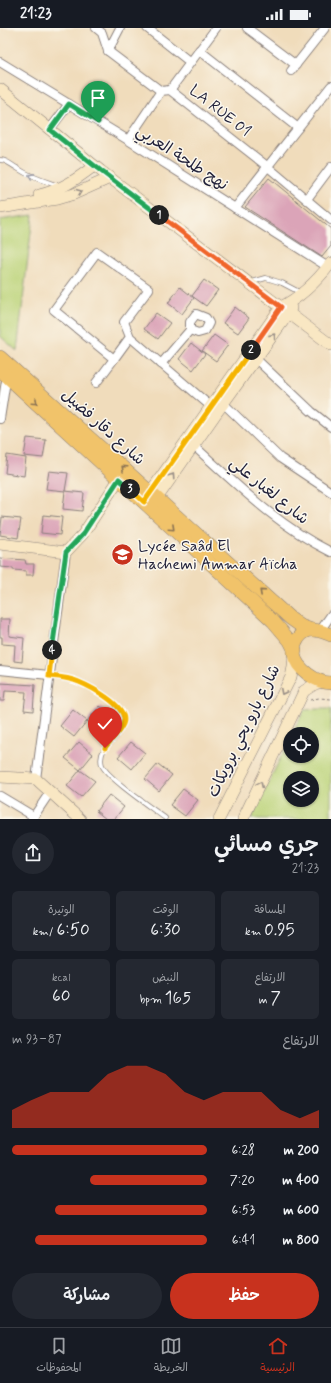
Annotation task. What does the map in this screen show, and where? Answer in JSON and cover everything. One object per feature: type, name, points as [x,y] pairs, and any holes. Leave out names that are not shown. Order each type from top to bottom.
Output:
[{"type":"main road","points":[[0,89],[94,166],[331,345]]},
{"type":"main road","points":[[0,205],[52,192],[63,187],[94,166]]},
{"type":"main road","points":[[0,205],[58,199],[94,186],[110,178]]},
{"type":"main road","points":[[150,500],[285,310],[330,267]]},
{"type":"main road","points":[[150,500],[193,445],[217,407],[256,359],[285,310]]},
{"type":"main road","name":"شارع دقار فضيل","points":[[4,367],[119,479],[150,500],[273,621],[290,641],[299,665],[305,672],[312,677],[329,683]]},
{"type":"main road","name":"شارع دقار فضيل","points":[[4,367],[150,500],[291,619],[301,626],[321,632]]},
{"type":"main road","points":[[0,544],[66,552],[83,534],[119,479]]},
{"type":"main road","points":[[294,653],[297,640],[302,634],[321,632]]},
{"type":"main road","name":"شارع بارو يحي برويكات","points":[[219,819],[290,677],[293,667],[294,653]]},
{"type":"main road","points":[[243,819],[304,691],[315,684],[329,683]]},
{"type":"main road","points":[[0,777],[36,779],[80,819]]},
{"type":"street","points":[[96,28],[102,33],[108,51]]},
{"type":"street","points":[[108,51],[120,28]]},
{"type":"street","points":[[147,28],[190,62]]},
{"type":"street","points":[[128,140],[216,28]]},
{"type":"street","points":[[247,28],[294,68],[323,29]]},
{"type":"street","points":[[199,50],[298,128]]},
{"type":"street","name":"LA RUE 01","points":[[108,51],[166,91],[268,167],[331,220]]},
{"type":"street","name":"نهج طلحة العربي","points":[[0,62],[128,140],[330,267]]},
{"type":"street","points":[[234,208],[331,86]]},
{"type":"street","points":[[50,130],[69,104]]},
{"type":"street","points":[[306,200],[331,167]]},
{"type":"street","points":[[114,359],[54,310],[97,252],[149,289],[124,322],[130,337],[161,364],[280,458],[331,492]]},
{"type":"street","points":[[161,364],[190,330]]},
{"type":"street","points":[[96,383],[130,337]]},
{"type":"street","points":[[256,359],[311,411],[331,427]]},
{"type":"street","points":[[0,419],[4,367]]},
{"type":"street","name":"شارع لغبار علي","points":[[193,445],[263,508],[290,529],[331,552]]},
{"type":"street","points":[[36,779],[66,552]]},
{"type":"street","points":[[321,632],[331,614]]},
{"type":"street","points":[[0,670],[49,676]]},
{"type":"street","points":[[0,796],[31,817],[50,792]]},
{"type":"lane","points":[[1,160],[7,161],[37,179],[63,187]]},
{"type":"lane","points":[[248,282],[266,278],[282,283],[303,294]]},
{"type":"lane","points":[[49,676],[78,681],[95,689],[120,710],[124,719],[123,726],[105,748],[101,763],[104,770],[122,786],[165,818]]},
{"type":"green space","points":[[33,215],[17,351],[0,336],[0,220]]},
{"type":"green space","points":[[331,709],[331,819],[251,819],[283,753],[283,763],[319,763],[319,727],[296,727],[304,710]]},
{"type":"building","points":[[269,178],[331,229],[331,246],[322,257],[245,207]]},
{"type":"building","points":[[204,280],[218,290],[206,306],[192,296]]},
{"type":"building","points":[[180,287],[194,298],[182,314],[168,303]]},
{"type":"building","points":[[235,307],[249,318],[238,333],[223,323]]},
{"type":"building","points":[[156,313],[170,323],[158,339],[144,329]]},
{"type":"building","points":[[214,335],[228,345],[216,361],[202,351]]},
{"type":"building","points":[[191,343],[205,354],[193,370],[179,359]]},
{"type":"building","points":[[27,438],[46,440],[43,458],[24,456]]},
{"type":"building","points":[[7,455],[26,458],[24,476],[5,473]]},
{"type":"building","points":[[49,471],[68,473],[65,491],[46,489]]},
{"type":"building","points":[[65,491],[84,493],[82,511],[63,509]]},
{"type":"building","points":[[43,515],[62,517],[60,535],[41,533]]},
{"type":"building","points":[[2,517],[21,519],[18,538],[0,535]]},
{"type":"building","points":[[0,558],[25,560],[26,564],[34,564],[33,575],[26,575],[26,571],[0,567]]},
{"type":"building","points":[[0,619],[10,619],[9,636],[24,638],[22,662],[14,661],[15,645],[2,644],[2,637],[0,637]]},
{"type":"building","points":[[0,683],[35,685],[33,711],[24,710],[26,692],[5,691],[4,701],[0,701]]},
{"type":"building","points":[[100,706],[115,718],[102,733],[87,721]]},
{"type":"building","points":[[73,710],[87,721],[74,737],[60,726]]},
{"type":"building","points":[[79,742],[93,754],[80,770],[65,758]]},
{"type":"building","points":[[131,742],[145,753],[132,769],[118,757]]},
{"type":"building","points":[[158,764],[172,775],[159,791],[145,779]]},
{"type":"building","points":[[80,770],[95,781],[81,797],[67,786]]},
{"type":"building","points":[[183,789],[198,800],[185,816],[170,805]]},
{"type":"building","points":[[109,795],[124,807],[114,819],[106,819],[96,811]]},
{"type":"place","name":"Lycée Saâd El Hachemi Ammar Aïcha","points":[[123,555]]},
{"type":"route","points":[[98,122],[69,104],[50,130],[101,171],[281,307],[186,440],[144,502],[119,479],[83,534],[66,552],[49,676],[78,681],[95,689],[120,710],[124,719],[123,726],[112,737],[105,748]]}]
